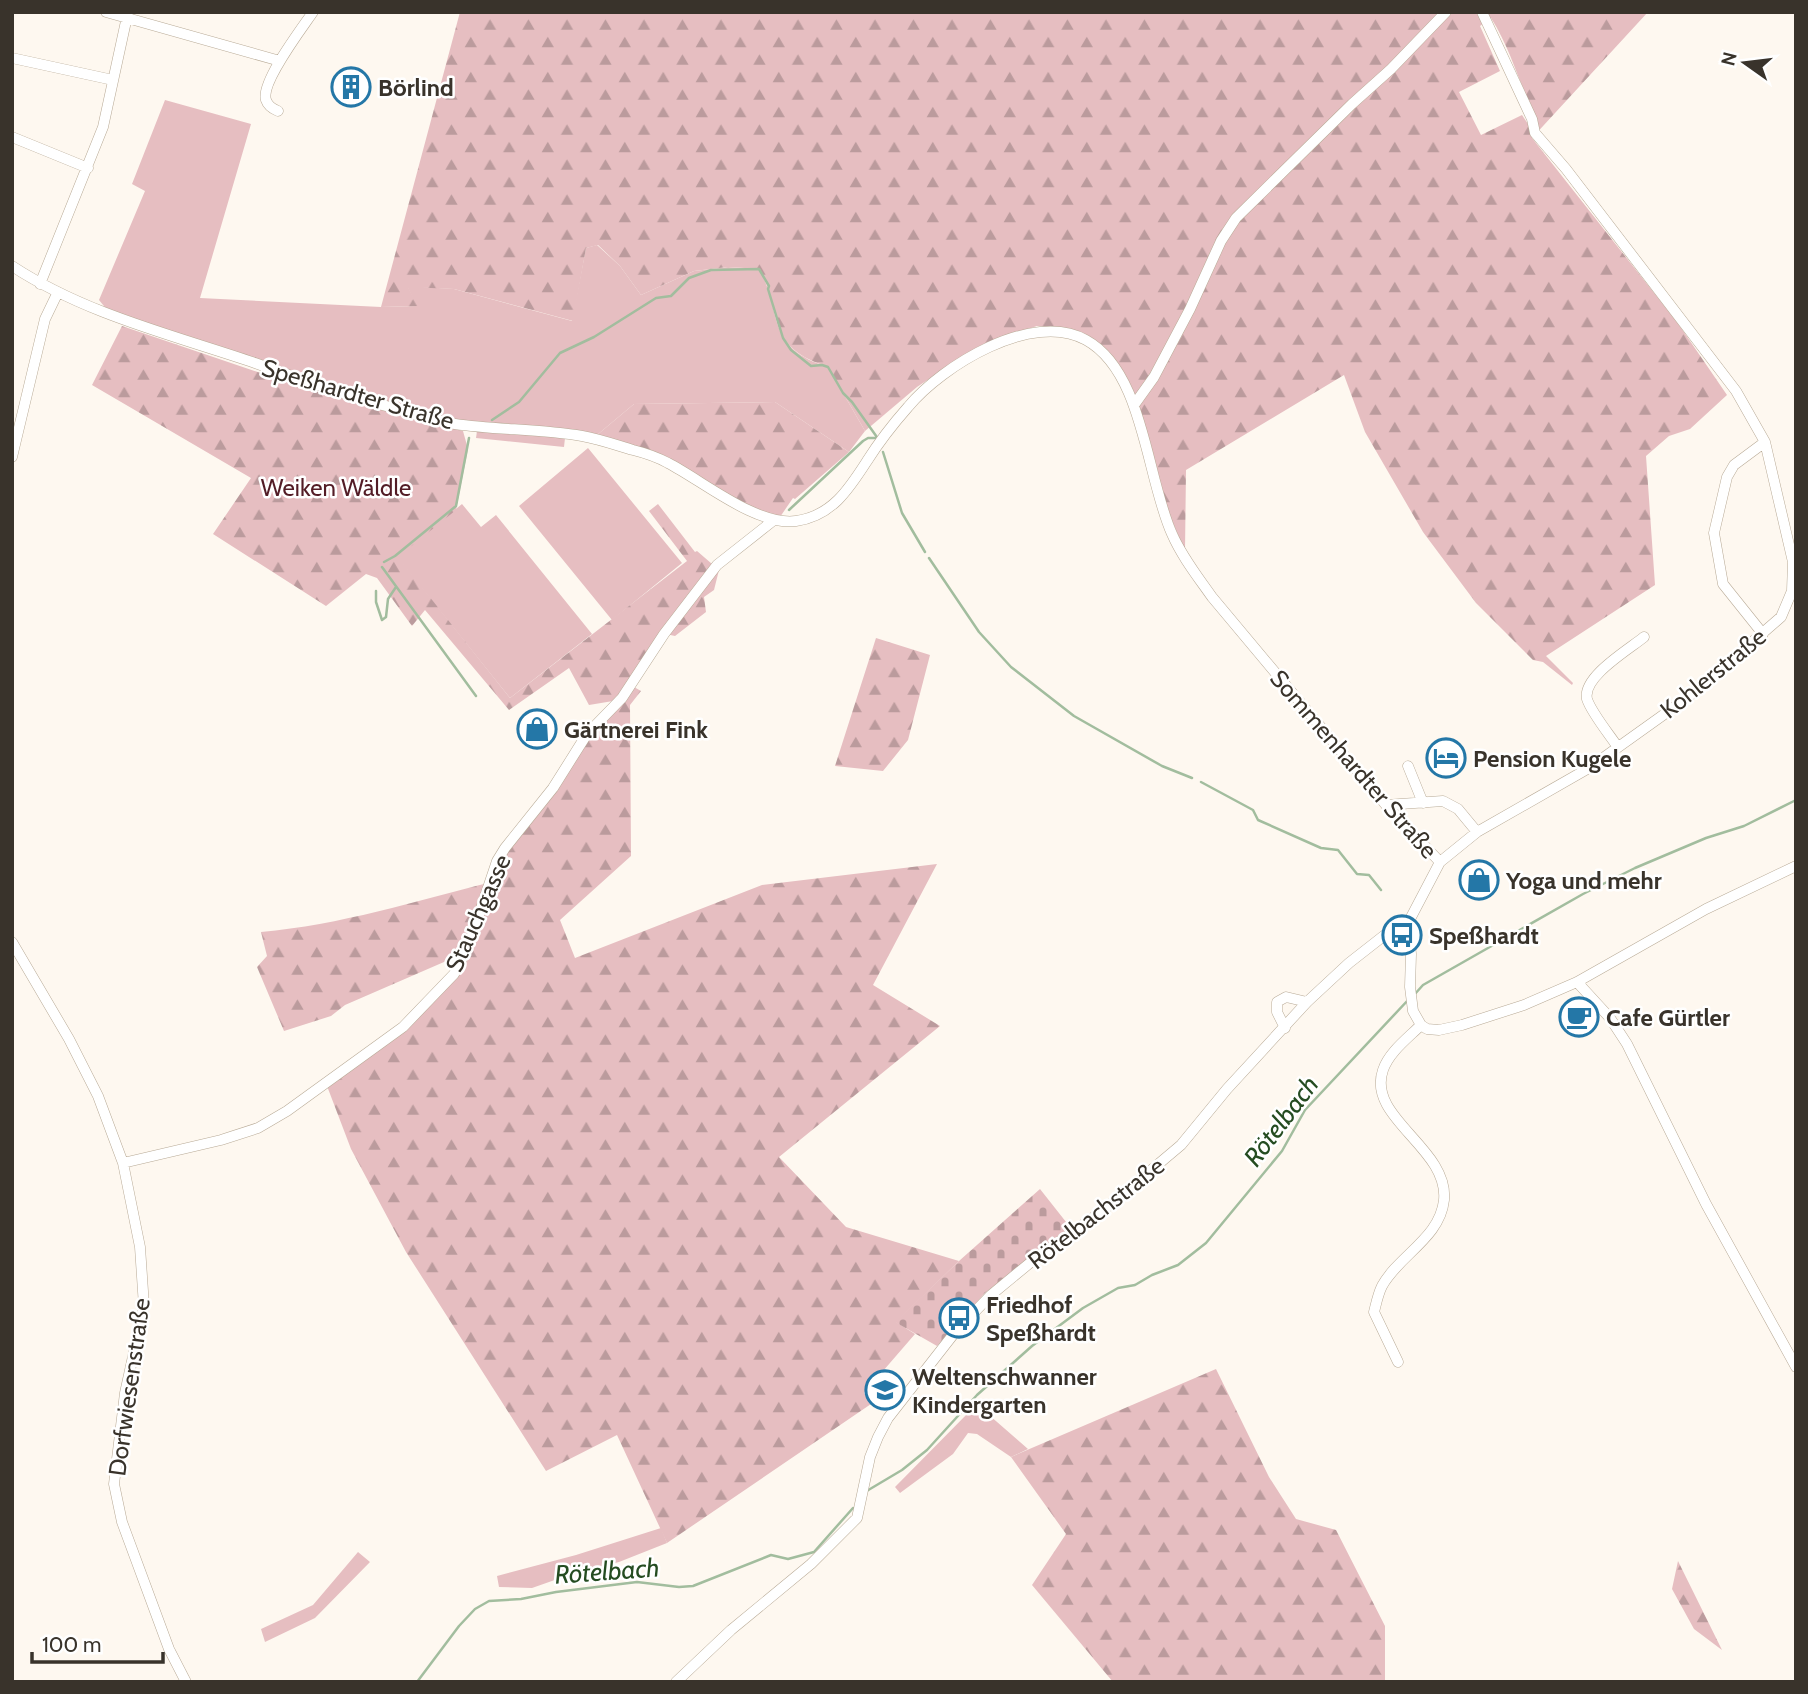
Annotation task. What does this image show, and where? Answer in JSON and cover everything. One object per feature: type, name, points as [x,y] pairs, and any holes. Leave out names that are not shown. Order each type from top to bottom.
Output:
[{"type":"street","points":[[106,12],[280,61]]},
{"type":"street","points":[[278,111],[265,99],[266,89],[280,61],[313,12]]},
{"type":"street","points":[[1134,405],[1154,377],[1190,309],[1221,241],[1236,218],[1447,12]]},
{"type":"street","name":"Kohlerstraße","points":[[1440,862],[1477,832],[1589,768],[1697,690],[1781,617],[1792,591],[1793,562],[1765,442],[1736,391],[1566,169],[1535,133],[1532,119],[1482,12]]},
{"type":"street","points":[[40,284],[103,127],[127,16]]},
{"type":"street","points":[[12,58],[113,80]]},
{"type":"street","points":[[12,137],[88,168]]},
{"type":"street","name":"Speßhardter Straße","points":[[12,266],[40,284],[91,307],[313,383],[437,421],[585,436],[641,452],[665,462],[749,510],[774,520],[809,518],[844,497],[883,438],[909,405],[933,382],[967,360],[1011,338],[1049,331]]},
{"type":"street","points":[[12,457],[45,319],[58,292]]},
{"type":"street","name":"Sommenhardter Straße","points":[[1049,331],[1084,339],[1110,360],[1123,378],[1134,405],[1168,523],[1192,569],[1221,608],[1386,805],[1440,862],[1408,923]]},
{"type":"street","points":[[1763,634],[1723,584],[1714,533],[1727,477],[1734,465],[1765,442]]},
{"type":"street","name":"Stauchgasse","points":[[123,1163],[221,1140],[258,1128],[287,1111],[403,1027],[454,974],[468,947],[497,861],[552,788],[577,747],[622,698],[664,634],[717,565],[774,520]]},
{"type":"street","points":[[1617,746],[1588,701],[1587,688],[1592,678],[1644,637]]},
{"type":"street","points":[[1408,766],[1423,803]]},
{"type":"street","points":[[1386,805],[1443,801],[1458,809],[1477,832]]},
{"type":"street","points":[[1408,923],[1410,987],[1416,1019],[1427,1029],[1439,1030],[1462,1026],[1524,1005],[1577,982],[1706,909],[1796,866]]},
{"type":"street","name":"Rötelbachstraße","points":[[676,1682],[732,1630],[811,1564],[857,1518],[877,1437],[905,1395],[956,1331],[991,1295],[1105,1209],[1181,1145],[1227,1089],[1307,1002],[1349,963],[1395,927],[1408,923]]},
{"type":"street","name":"Dorfwiesenstraße","points":[[12,942],[81,1062],[98,1096],[123,1163],[140,1247],[144,1306],[125,1393],[114,1484],[131,1548],[169,1649],[186,1682]]},
{"type":"street","points":[[1577,982],[1610,1018],[1627,1044],[1706,1204],[1796,1367]]},
{"type":"street","points":[[1285,1028],[1277,1002],[1286,997],[1307,1002]]},
{"type":"street","points":[[1398,1362],[1374,1312],[1382,1286],[1428,1236],[1438,1220],[1444,1203],[1444,1183],[1430,1157],[1390,1112],[1381,1087],[1383,1070],[1395,1051],[1421,1025]]},
{"type":"green space","points":[[460,12],[1648,12],[1532,138],[1677,322],[1727,395],[1690,429],[1669,436],[1646,456],[1655,585],[1546,656],[1572,685],[1543,662],[1533,660],[1476,603],[1423,532],[1365,432],[1344,375],[1186,470],[1185,552],[1158,487],[1125,377],[1089,339],[1058,328],[1037,326],[998,339],[962,357],[917,387],[865,431],[828,367],[808,359],[785,340],[760,269],[728,267],[694,271],[641,295],[620,266],[598,245],[586,248],[573,321],[454,289],[408,287],[418,306],[381,307]],"holes":[[[1491,18],[1538,121],[1530,127],[1522,115],[1481,135],[1459,92],[1500,71],[1480,26]]]},
{"type":"green space","points":[[165,100],[251,124],[200,298],[381,307],[417,306],[407,286],[454,289],[572,321],[586,248],[597,245],[620,266],[641,295],[694,271],[728,267],[760,269],[785,340],[808,359],[828,367],[865,431],[849,452],[775,402],[634,404],[597,435],[468,423],[428,415],[108,311],[99,300],[145,191],[132,184]]},
{"type":"green space","name":"Weiken Wäldle","points":[[122,326],[311,390],[463,431],[468,449],[456,510],[398,557],[510,698],[687,561],[649,511],[658,504],[695,552],[719,570],[714,590],[704,597],[706,612],[675,636],[661,633],[627,683],[641,691],[630,705],[631,856],[560,920],[575,958],[762,885],[937,864],[873,985],[940,1026],[779,1157],[846,1227],[959,1261],[896,1322],[915,1334],[864,1393],[871,1404],[667,1543],[617,1435],[546,1471],[406,1252],[351,1149],[327,1086],[404,1029],[467,952],[345,1005],[331,1016],[284,1031],[257,967],[267,956],[261,932],[349,918],[492,882],[508,849],[613,701],[589,705],[569,668],[509,710],[425,610],[412,626],[377,578],[366,574],[326,606],[213,534],[251,478],[92,385]]},
{"type":"green space","points":[[775,402],[849,452],[793,498],[780,517],[750,507],[666,459],[597,435],[634,404]]},
{"type":"green space","points":[[477,431],[565,438],[564,447],[476,438]]},
{"type":"green space","points":[[588,448],[682,563],[612,620],[519,506]]},
{"type":"green space","points":[[462,504],[481,527],[496,515],[592,634],[510,698],[397,557]]},
{"type":"green space","points":[[876,638],[930,655],[908,740],[883,771],[835,766]]},
{"type":"green space","points":[[1040,1189],[1070,1227],[985,1293],[937,1346],[895,1322],[959,1261]]},
{"type":"green space","points":[[1216,1369],[1269,1477],[1296,1519],[1336,1530],[1385,1626],[1385,1682],[1113,1682],[1032,1585],[1066,1534],[1011,1457]]},
{"type":"green space","points":[[970,1411],[989,1415],[1028,1449],[1011,1457],[977,1434],[968,1433],[953,1454],[900,1493],[895,1487]]},
{"type":"green space","points":[[661,1528],[667,1543],[619,1562],[532,1588],[499,1587],[497,1576]]},
{"type":"green space","points":[[358,1552],[370,1562],[315,1618],[265,1642],[261,1629],[313,1605]]},
{"type":"green space","points":[[1678,1561],[1722,1650],[1694,1629],[1672,1589]]},
{"type":"waterway","points":[[492,420],[519,402],[560,353],[594,337],[656,298],[671,296],[689,278],[711,270],[759,269],[769,286],[783,338],[791,350],[811,366],[828,367],[843,393],[879,440]]},
{"type":"waterway","points":[[384,562],[456,506],[469,438]]},
{"type":"waterway","points":[[789,510],[863,441],[877,438]]},
{"type":"waterway","points":[[883,452],[902,513],[925,552]]},
{"type":"waterway","points":[[929,558],[979,632],[1011,667],[1074,716],[1162,766],[1192,778]]},
{"type":"waterway","points":[[382,567],[476,696]]},
{"type":"waterway","points":[[376,591],[376,602],[382,620],[386,617],[388,599],[396,587]]},
{"type":"waterway","points":[[1201,782],[1253,810],[1258,820],[1321,848],[1338,850],[1357,874],[1369,875],[1381,890]]},
{"type":"waterway","name":"Rötelbach","points":[[1414,995],[1423,985],[1583,894],[1635,868],[1706,838],[1744,826],[1796,800]]},
{"type":"waterway","name":"Rötelbach","points":[[865,1492],[902,1470],[927,1450],[977,1395],[1032,1346],[1083,1308],[1118,1288],[1135,1285],[1178,1265],[1206,1243],[1282,1151],[1305,1110],[1409,999]]},
{"type":"waterway","name":"Rötelbach","points":[[417,1682],[459,1626],[475,1609],[489,1601],[637,1582],[693,1586],[771,1555],[788,1559],[814,1552],[853,1508]]},
{"type":"place","name":"Börlind","points":[[351,87]]},
{"type":"place","name":"Gärtnerei Fink","points":[[537,729]]},
{"type":"place","name":"Pension Kugele","points":[[1446,758]]},
{"type":"place","name":"Yoga und mehr","points":[[1479,880]]},
{"type":"place","name":"Speßhardt","points":[[1402,935]]},
{"type":"place","name":"Cafe Gürtler","points":[[1579,1017]]},
{"type":"place","name":"Friedhof Speßhardt","points":[[959,1318]]},
{"type":"place","name":"Weltenschwanner Kindergarten","points":[[885,1390]]}]
